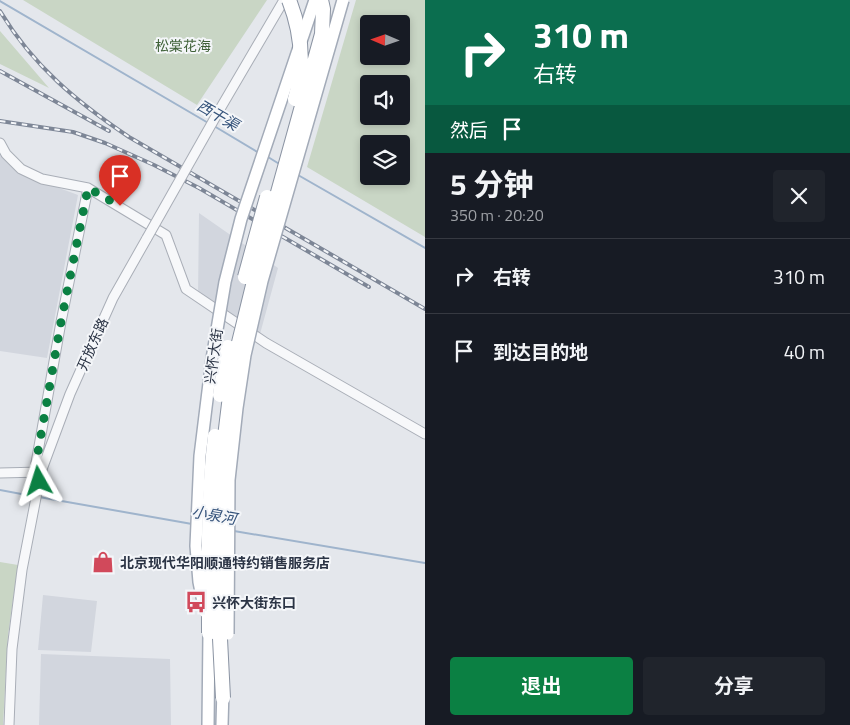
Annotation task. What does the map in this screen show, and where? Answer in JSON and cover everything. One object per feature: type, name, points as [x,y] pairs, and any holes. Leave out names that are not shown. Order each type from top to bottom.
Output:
[{"type":"highway","points":[[209,633],[213,456],[224,365],[252,248],[299,85],[302,48],[297,20],[290,0]]},
{"type":"highway","points":[[223,698],[219,620],[223,454],[234,363],[259,261],[322,34],[322,0]]},
{"type":"main road","name":"兴怀大街","points":[[208,725],[209,633],[196,546],[200,456],[212,359],[225,282],[241,220],[315,0]]},
{"type":"main road","points":[[222,725],[228,634],[230,480],[237,408],[245,355],[262,281],[343,0]]},
{"type":"street","name":"开放东路","points":[[9,725],[12,649],[22,570],[33,506],[40,476],[70,394],[113,298],[284,0]]},
{"type":"street","points":[[0,143],[6,154],[21,169],[42,179],[88,188],[166,235],[186,288],[266,343],[425,434]]},
{"type":"street","points":[[0,473],[40,476],[36,463],[61,322],[88,188]]},
{"type":"shaded area","points":[[0,151],[27,176],[78,195],[47,358],[0,351]]},
{"type":"shaded area","points":[[199,213],[278,268],[260,334],[198,297]]},
{"type":"shaded area","points":[[43,595],[97,601],[91,652],[38,650]]},
{"type":"shaded area","points":[[41,654],[170,659],[171,725],[39,725]]},
{"type":"green space","name":"松棠花海","points":[[23,0],[267,0],[197,105]]},
{"type":"green space","points":[[356,0],[425,0],[425,237],[307,167]]},
{"type":"green space","points":[[0,31],[49,88],[0,64]]},
{"type":"green space","points":[[0,562],[18,565],[8,635],[3,725],[0,725]]},
{"type":"waterway","name":"西干渠","points":[[0,1],[210,124]]},
{"type":"waterway","name":"西干渠","points":[[214,126],[259,153]]},
{"type":"waterway","name":"西干渠","points":[[268,157],[281,165]]},
{"type":"waterway","name":"西干渠","points":[[298,175],[425,248]]},
{"type":"waterway","name":"小泉河","points":[[0,490],[32,496]]},
{"type":"waterway","name":"小泉河","points":[[39,497],[192,524]]},
{"type":"waterway","name":"小泉河","points":[[234,531],[425,563]]},
{"type":"railway","points":[[0,11],[27,49],[57,82],[110,124],[129,137],[425,309]]},
{"type":"railway","points":[[0,71],[109,131]]},
{"type":"railway","points":[[0,121],[73,132],[105,143],[154,165],[199,188],[369,287]]},
{"type":"place","name":"北京现代华阳顺通特约销售服务店","points":[[103,562]]},
{"type":"place","name":"兴怀大街东口","points":[[196,602]]},
{"type":"route","points":[[39,481],[41,472],[36,463],[61,322],[88,188],[120,206]]}]
